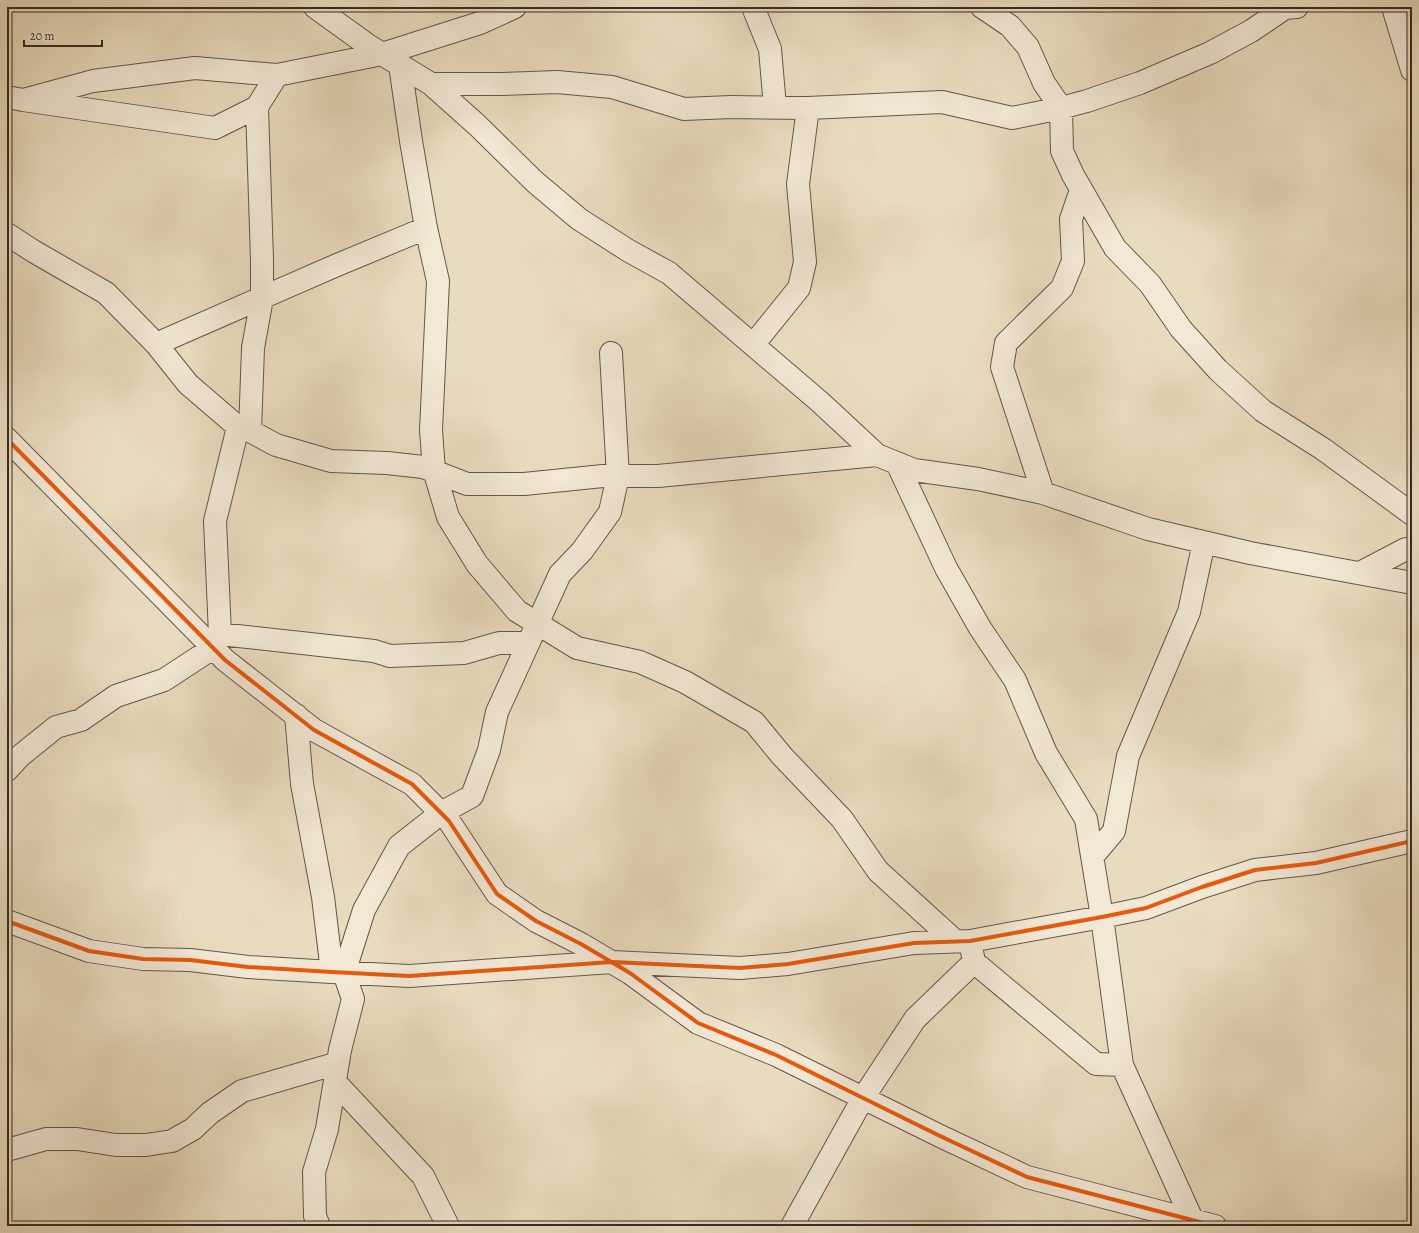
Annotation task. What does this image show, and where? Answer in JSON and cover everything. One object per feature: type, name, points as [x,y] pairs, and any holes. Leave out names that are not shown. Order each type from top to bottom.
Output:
[{"type":"street","points":[[15,99],[93,81],[195,68],[277,75],[391,59],[480,23],[515,7]]},
{"type":"street","points":[[753,7],[770,49],[775,107]]},
{"type":"street","points":[[982,7],[1001,14],[1028,46],[1044,83],[1061,108],[1062,151],[1081,190],[1115,248],[1150,284],[1181,329],[1218,370],[1263,411],[1323,449],[1412,514]]},
{"type":"street","points":[[431,84],[557,82],[612,88],[684,109],[731,107],[808,108],[942,102],[1012,118],[1088,101],[1140,83],[1210,53],[1251,31],[1289,7]]},
{"type":"street","points":[[1393,7],[1412,70]]},
{"type":"street","points":[[316,8],[369,46],[431,84],[478,126],[535,182],[579,219],[669,273],[820,402],[877,454],[914,470],[978,479],[1043,493],[1148,529],[1250,553],[1412,583]]},
{"type":"street","points":[[391,59],[411,141],[426,228],[438,281],[432,430],[434,470],[448,517],[478,564],[517,611],[577,648],[640,662],[685,682],[754,722],[782,756],[842,818],[878,871],[963,941],[974,962],[1096,1064],[1122,1065]]},
{"type":"street","points":[[15,99],[216,128],[257,107],[277,75]]},
{"type":"street","points":[[257,107],[262,298],[253,348],[244,429],[215,521],[217,641],[225,660],[314,730],[412,784],[449,821],[497,894],[536,921],[581,944],[630,973],[698,1023],[776,1055],[1027,1177],[1193,1223],[1215,1226]]},
{"type":"street","points":[[753,345],[799,288],[801,282],[805,262],[798,184],[808,108]]},
{"type":"street","points":[[1043,493],[1002,367],[1006,343],[1062,288],[1073,261],[1071,219],[1081,190]]},
{"type":"street","points":[[156,344],[426,228]]},
{"type":"street","points":[[7,234],[33,251],[106,293],[156,344],[188,384],[244,429],[276,445],[331,461],[387,463],[422,467],[434,470],[467,484],[524,484],[603,476],[658,476],[877,454]]},
{"type":"street","points":[[338,973],[364,910],[399,846],[441,813],[472,796],[489,750],[497,712],[560,574],[582,551],[610,512],[618,476],[611,353]]},
{"type":"street","points":[[7,439],[217,641]]},
{"type":"street","points":[[898,463],[946,568],[980,628],[1016,680],[1046,752],[1086,818],[1102,917],[1122,1065],[1193,1223]]},
{"type":"street","points":[[1093,856],[1114,832],[1128,756],[1189,612],[1204,542]]},
{"type":"street","points":[[1360,573],[1406,549],[1412,548]]},
{"type":"street","points":[[7,770],[20,756],[56,727],[81,720],[116,696],[164,680],[217,641],[374,651],[390,656],[464,653],[499,643],[528,643]]},
{"type":"street","points":[[296,716],[302,784],[338,973],[353,999],[336,1072],[327,1130],[314,1172],[315,1216],[319,1226]]},
{"type":"street","points":[[7,921],[89,951],[143,959],[190,960],[248,967],[338,973],[409,976],[612,962],[740,968],[788,964],[914,943],[963,941],[1102,917],[1146,908],[1202,887],[1255,870],[1316,863],[1412,841]]},
{"type":"street","points":[[792,1226],[863,1098],[914,1019],[974,962]]},
{"type":"street","points":[[7,1150],[46,1138],[78,1138],[116,1145],[146,1145],[172,1141],[193,1130],[210,1113],[242,1091],[336,1072]]},
{"type":"street","points":[[336,1072],[422,1176],[448,1226]]},
{"type":"cycle path","points":[[7,439],[225,660],[314,730],[412,784],[449,821],[497,894],[536,921],[581,944],[630,973],[698,1023],[776,1055],[1027,1177],[1215,1226]]},
{"type":"cycle path","points":[[7,921],[89,951],[143,959],[190,960],[248,967],[409,976],[612,962],[740,968],[788,964],[914,943],[970,941],[1102,917],[1146,908],[1202,887],[1255,870],[1316,863],[1412,841]]}]
